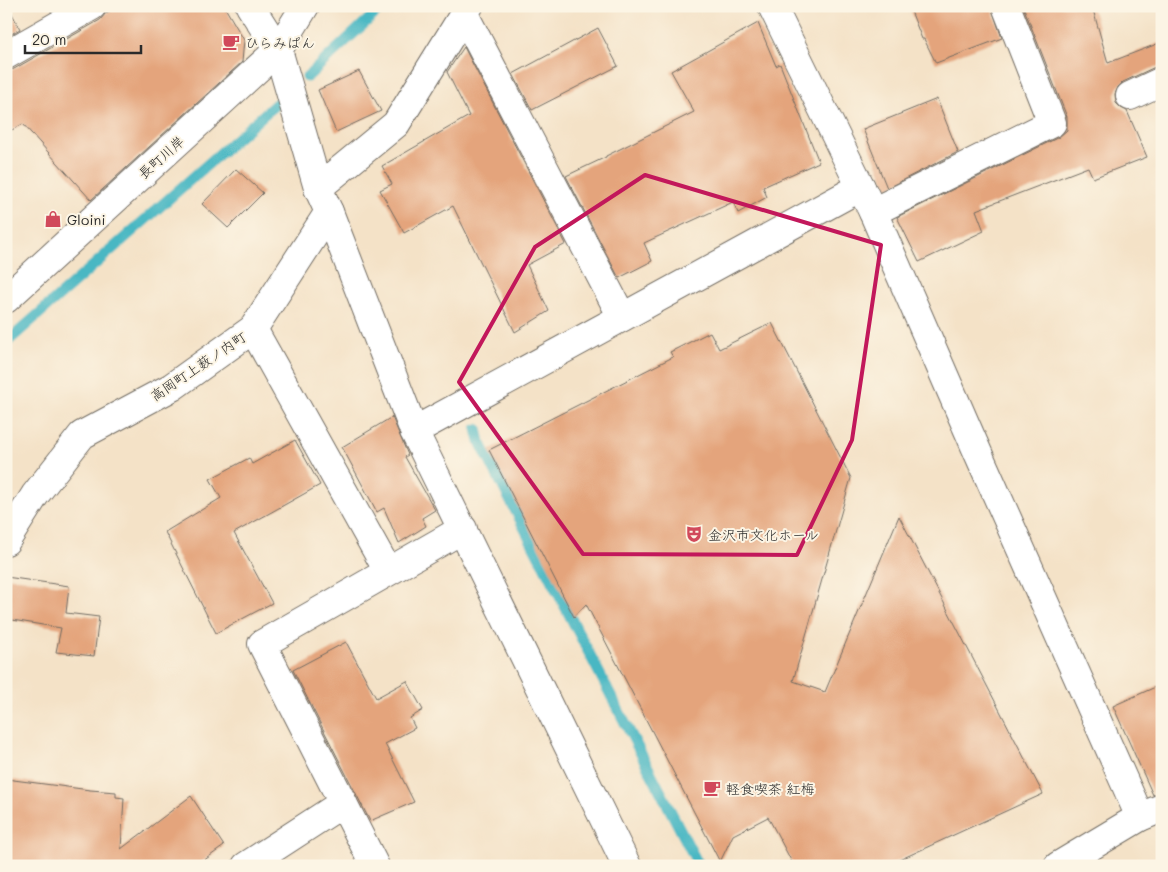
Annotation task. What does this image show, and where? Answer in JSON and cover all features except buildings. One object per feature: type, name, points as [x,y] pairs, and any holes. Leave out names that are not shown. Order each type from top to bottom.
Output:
[{"type":"street","points":[[6,55],[92,6]]},
{"type":"street","points":[[250,6],[278,50],[323,200],[414,431],[627,866]]},
{"type":"street","name":"長町川岸","points":[[6,299],[278,50],[305,6]]},
{"type":"street","points":[[772,6],[873,212],[982,462],[1151,813],[1058,866]]},
{"type":"street","points":[[873,212],[1052,123],[1006,6]]},
{"type":"street","points":[[467,10],[622,318]]},
{"type":"street","name":"高岡町上薮ノ内町","points":[[6,541],[35,495],[82,436],[172,387],[253,329],[323,200],[396,124],[467,10]]},
{"type":"street","points":[[1130,96],[1162,81]]},
{"type":"street","points":[[414,431],[861,187]]},
{"type":"street","points":[[253,329],[388,571]]},
{"type":"street","points":[[375,866],[262,644],[462,529]]},
{"type":"street","points":[[246,866],[343,803]]},
{"type":"highlighted area","points":[[645,175],[881,245],[852,440],[797,555],[583,554],[459,382],[535,247]]},
{"type":"waterway","points":[[307,77],[383,6]]},
{"type":"waterway","points":[[6,343],[277,103]]},
{"type":"waterway","points":[[477,429],[480,442],[699,866]]},
{"type":"place","name":"ひらみぱん","points":[[231,42]]},
{"type":"place","name":"Gloini","points":[[53,219]]},
{"type":"place","name":"金沢市文化ホール","points":[[694,534]]},
{"type":"place","name":"軽食喫茶 紅梅","points":[[712,788]]}]
